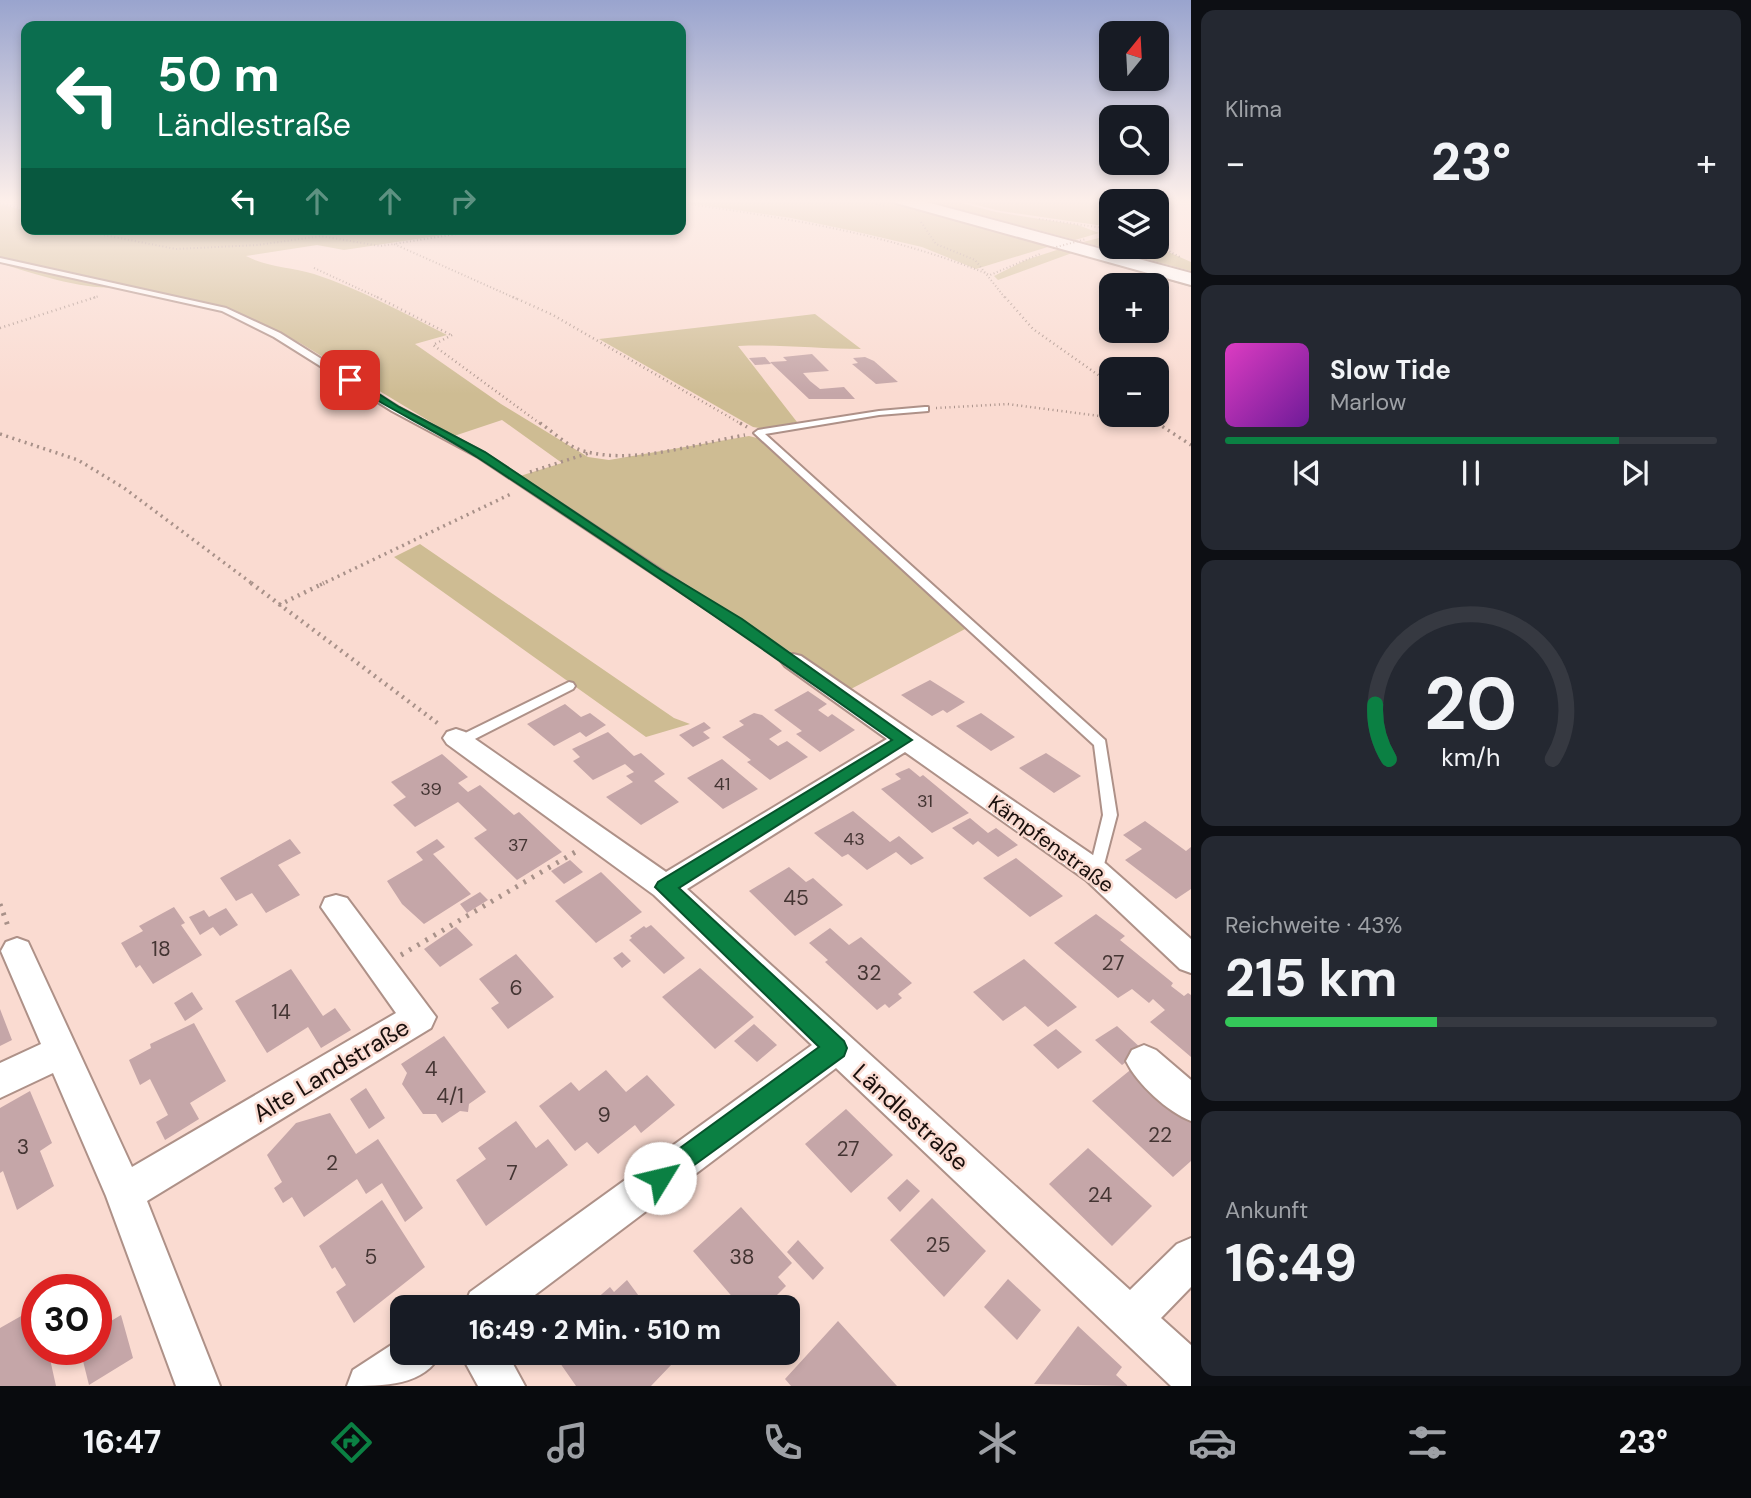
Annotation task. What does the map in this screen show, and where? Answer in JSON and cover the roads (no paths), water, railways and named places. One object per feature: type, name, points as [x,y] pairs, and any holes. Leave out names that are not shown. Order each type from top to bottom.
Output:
[{"type":"highway","points":[[1141,265],[1191,279]]},
{"type":"street","name":"Kämpfenstraße","points":[[793,661],[1096,872],[1191,959]]},
{"type":"street","name":"Ländlestraße","points":[[458,739],[595,840],[665,887],[1191,1375]]},
{"type":"street","points":[[665,887],[904,740]]},
{"type":"street","name":"Alte Landstraße","points":[[124,1193],[419,1017],[336,907]]},
{"type":"street","points":[[17,951],[124,1193],[198,1386]]},
{"type":"street","points":[[501,1295],[836,1048]]},
{"type":"street","points":[[0,1081],[61,1051]]},
{"type":"street","points":[[1144,1061],[1191,1104]]},
{"type":"street","points":[[1132,1318],[1191,1258]]},
{"type":"street","points":[[369,1386],[401,1365]]},
{"type":"street","points":[[490,1365],[503,1386]]},
{"type":"lane","name":"Kämpfenstraße","points":[[22,265],[224,309],[276,335],[395,409],[481,455],[793,661]]},
{"type":"lane","points":[[925,409],[879,413],[758,433],[1100,743],[1110,815],[1096,872]]},
{"type":"lane","points":[[458,739],[569,686]]}]
